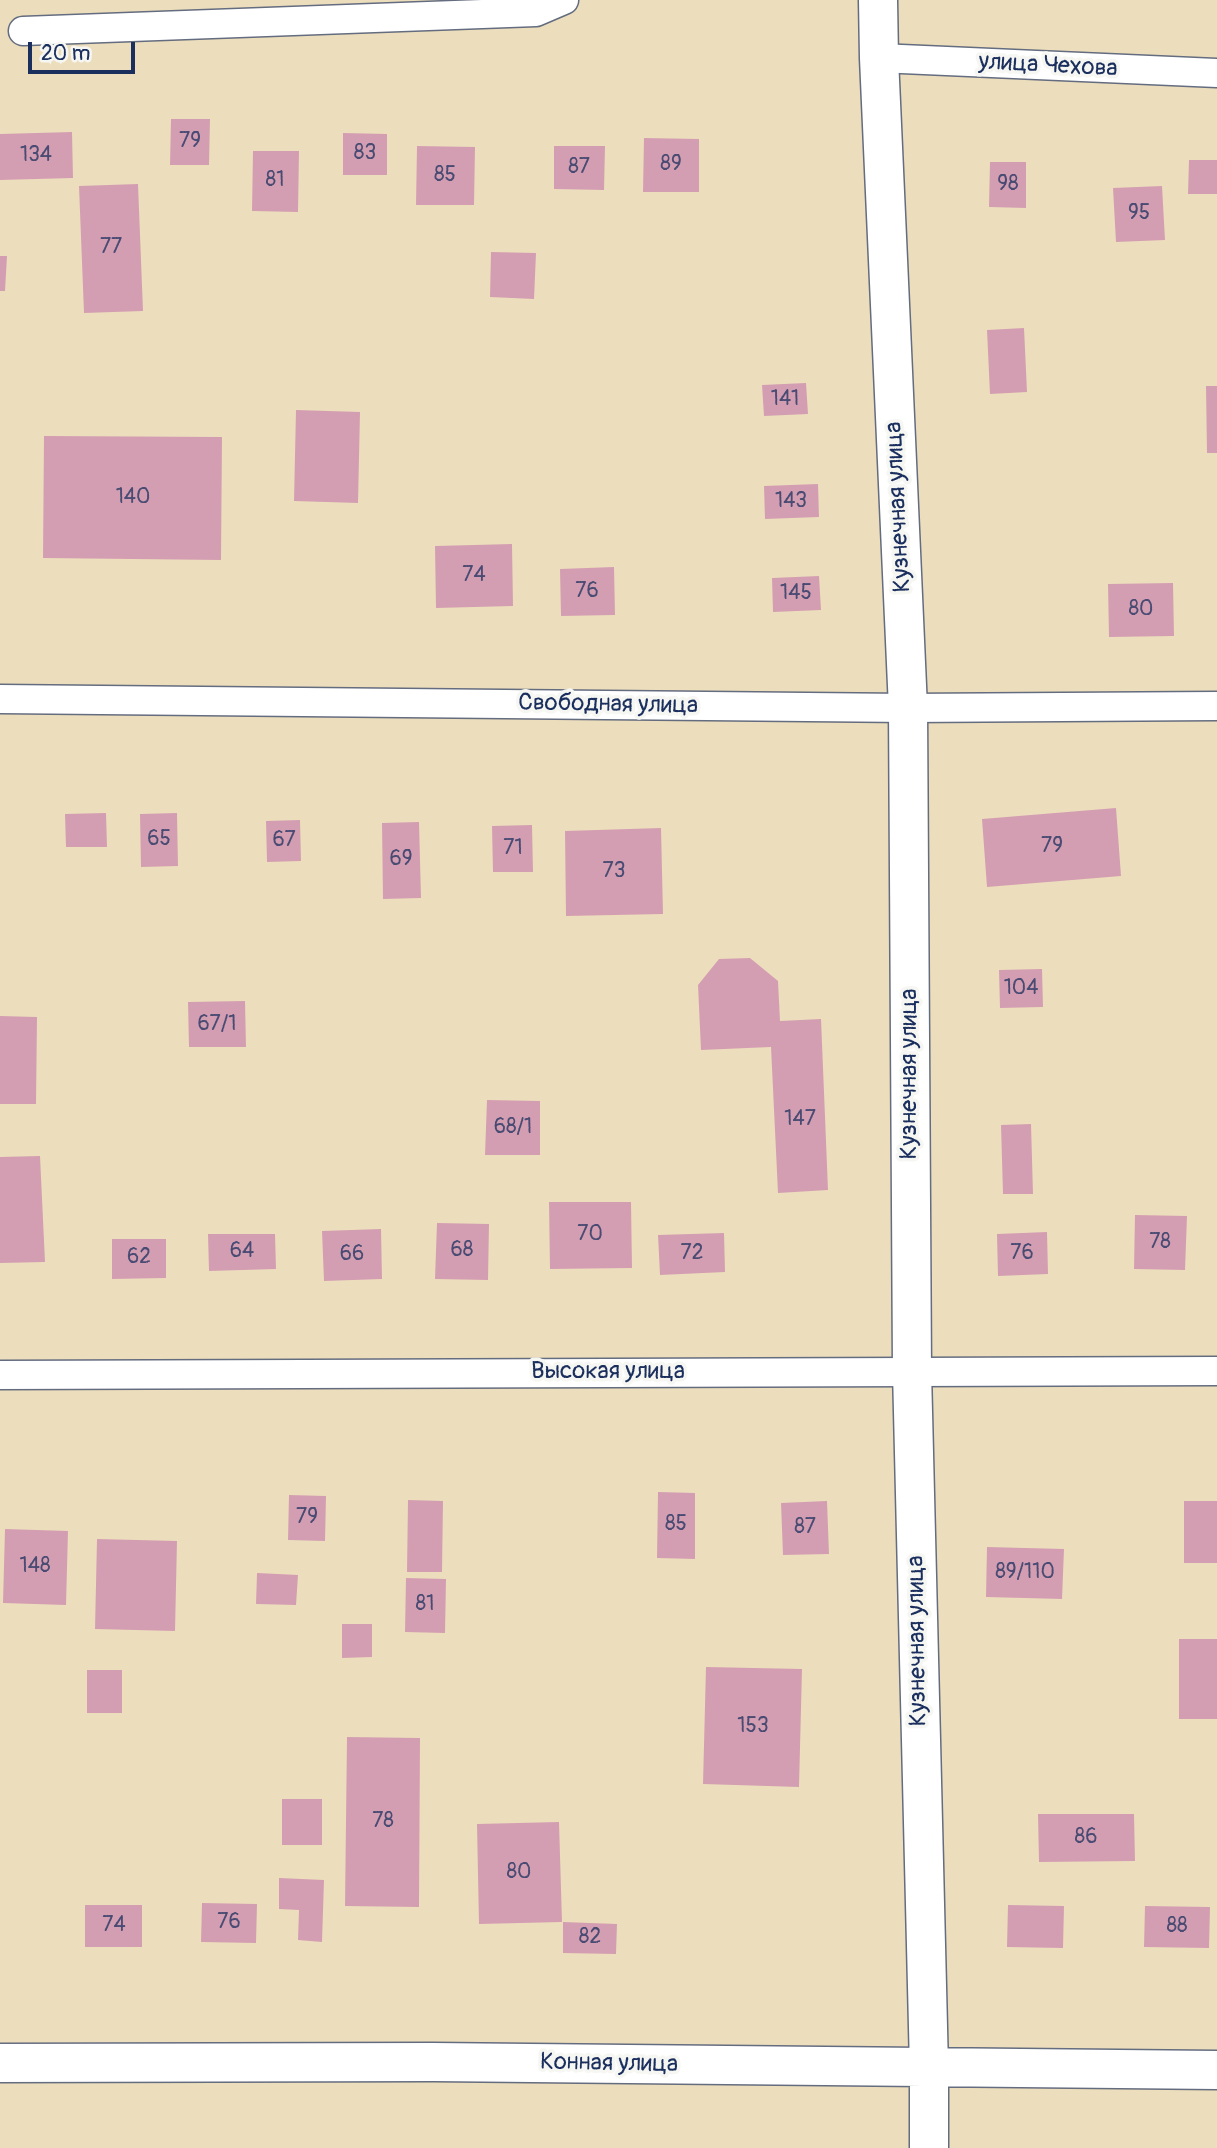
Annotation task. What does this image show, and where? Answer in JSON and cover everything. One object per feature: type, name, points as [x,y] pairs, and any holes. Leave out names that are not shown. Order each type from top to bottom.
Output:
[{"type":"street","points":[[23,31],[536,12],[564,0]]},
{"type":"street","name":"Кузнечная улица","points":[[878,0],[908,708],[912,1371],[929,2148]]},
{"type":"street","name":"улица Чехова","points":[[879,58],[1217,73]]},
{"type":"street","name":"Свободная улица","points":[[0,699],[908,708],[1217,706]]},
{"type":"street","name":"Высокая улица","points":[[0,1375],[1217,1371]]},
{"type":"street","name":"Конная улица","points":[[0,2063],[433,2062],[1217,2070]]},
{"type":"building","points":[[171,119],[210,119],[209,165],[170,165]]},
{"type":"building","points":[[72,132],[73,178],[0,180],[0,134]]},
{"type":"building","points":[[343,133],[387,134],[387,175],[343,175]]},
{"type":"building","points":[[644,138],[699,139],[699,192],[643,192]]},
{"type":"building","points":[[417,146],[475,147],[474,205],[416,205]]},
{"type":"building","points":[[554,146],[605,146],[604,190],[554,189]]},
{"type":"building","points":[[253,151],[299,151],[298,212],[252,211]]},
{"type":"building","points":[[1189,160],[1217,160],[1217,194],[1188,194]]},
{"type":"building","points":[[990,162],[1026,162],[1026,208],[989,207]]},
{"type":"building","points":[[138,184],[143,311],[84,313],[79,186]]},
{"type":"building","points":[[1162,186],[1165,240],[1116,242],[1113,188]]},
{"type":"building","points":[[491,252],[536,253],[534,299],[490,297]]},
{"type":"building","points":[[0,256],[7,256],[5,291],[0,291]]},
{"type":"building","points":[[1024,328],[1027,392],[990,394],[987,330]]},
{"type":"building","points":[[806,383],[808,414],[764,416],[762,385]]},
{"type":"building","points":[[1206,386],[1217,386],[1217,453],[1207,453]]},
{"type":"building","points":[[296,410],[360,412],[358,503],[294,501]]},
{"type":"building","points":[[44,436],[222,437],[221,560],[43,558]]},
{"type":"building","points":[[818,484],[819,517],[765,519],[764,486]]},
{"type":"building","points":[[512,544],[513,606],[436,608],[435,546]]},
{"type":"building","points":[[614,567],[615,615],[561,616],[560,569]]},
{"type":"building","points":[[819,576],[821,610],[773,612],[772,578]]},
{"type":"building","points":[[1173,583],[1174,636],[1109,637],[1108,584]]},
{"type":"building","points":[[1116,808],[1121,876],[987,887],[982,819]]},
{"type":"building","points":[[106,813],[107,847],[66,847],[65,814]]},
{"type":"building","points":[[177,813],[178,866],[141,867],[140,814]]},
{"type":"building","points":[[300,820],[301,861],[267,862],[266,821]]},
{"type":"building","points":[[419,822],[421,898],[383,899],[382,823]]},
{"type":"building","points":[[532,825],[533,872],[493,872],[492,826]]},
{"type":"building","points":[[661,828],[663,914],[566,916],[565,831]]},
{"type":"building","points":[[750,958],[778,981],[780,1021],[821,1019],[828,1190],[778,1193],[771,1047],[701,1050],[698,985],[719,959]]},
{"type":"building","points":[[1042,969],[1043,1007],[1000,1008],[999,970]]},
{"type":"building","points":[[245,1001],[246,1047],[189,1047],[188,1002]]},
{"type":"building","points":[[0,1016],[37,1017],[36,1104],[0,1104]]},
{"type":"building","points":[[487,1100],[540,1101],[540,1155],[485,1155]]},
{"type":"building","points":[[1031,1124],[1033,1194],[1003,1194],[1001,1125]]},
{"type":"building","points":[[40,1156],[45,1262],[0,1263],[0,1157]]},
{"type":"building","points":[[549,1202],[631,1202],[632,1268],[550,1269]]},
{"type":"building","points":[[1135,1215],[1187,1216],[1185,1270],[1134,1269]]},
{"type":"building","points":[[437,1223],[489,1224],[488,1280],[435,1279]]},
{"type":"building","points":[[381,1229],[382,1279],[324,1281],[322,1231]]},
{"type":"building","points":[[1047,1232],[1048,1274],[998,1276],[997,1234]]},
{"type":"building","points":[[724,1233],[725,1272],[660,1275],[658,1235]]},
{"type":"building","points":[[208,1234],[275,1234],[276,1269],[209,1271]]},
{"type":"building","points":[[112,1239],[166,1239],[166,1278],[112,1279]]},
{"type":"building","points":[[658,1492],[695,1493],[695,1559],[657,1558]]},
{"type":"building","points":[[289,1495],[326,1496],[325,1541],[288,1540]]},
{"type":"building","points":[[408,1500],[443,1501],[442,1572],[407,1572]]},
{"type":"building","points":[[827,1501],[829,1554],[783,1555],[781,1503]]},
{"type":"building","points":[[1184,1501],[1217,1501],[1217,1563],[1184,1563]]},
{"type":"building","points":[[5,1529],[68,1531],[66,1605],[3,1603]]},
{"type":"building","points":[[97,1539],[177,1541],[175,1631],[95,1629]]},
{"type":"building","points":[[987,1547],[1064,1549],[1062,1599],[986,1597]]},
{"type":"building","points":[[257,1573],[298,1575],[296,1605],[256,1604]]},
{"type":"building","points":[[406,1578],[446,1579],[445,1633],[405,1632]]},
{"type":"building","points":[[342,1624],[372,1624],[372,1657],[342,1658]]},
{"type":"building","points":[[1179,1639],[1217,1639],[1217,1719],[1179,1719]]},
{"type":"building","points":[[706,1667],[802,1669],[799,1787],[703,1784]]},
{"type":"building","points":[[87,1670],[122,1670],[122,1713],[87,1713]]},
{"type":"building","points":[[347,1737],[420,1738],[419,1907],[345,1906]]},
{"type":"building","points":[[282,1799],[322,1799],[322,1845],[282,1845]]},
{"type":"building","points":[[1038,1814],[1134,1814],[1135,1861],[1039,1862]]},
{"type":"building","points":[[559,1822],[562,1922],[479,1924],[477,1824]]},
{"type":"building","points":[[279,1878],[324,1880],[322,1942],[298,1940],[299,1910],[279,1909]]},
{"type":"building","points":[[202,1903],[257,1904],[256,1943],[201,1942]]},
{"type":"building","points":[[85,1905],[142,1905],[142,1947],[85,1947]]},
{"type":"building","points":[[1008,1905],[1064,1906],[1063,1948],[1007,1947]]},
{"type":"building","points":[[1145,1906],[1210,1907],[1209,1948],[1144,1947]]},
{"type":"building","points":[[563,1922],[617,1924],[616,1954],[563,1953]]}]
